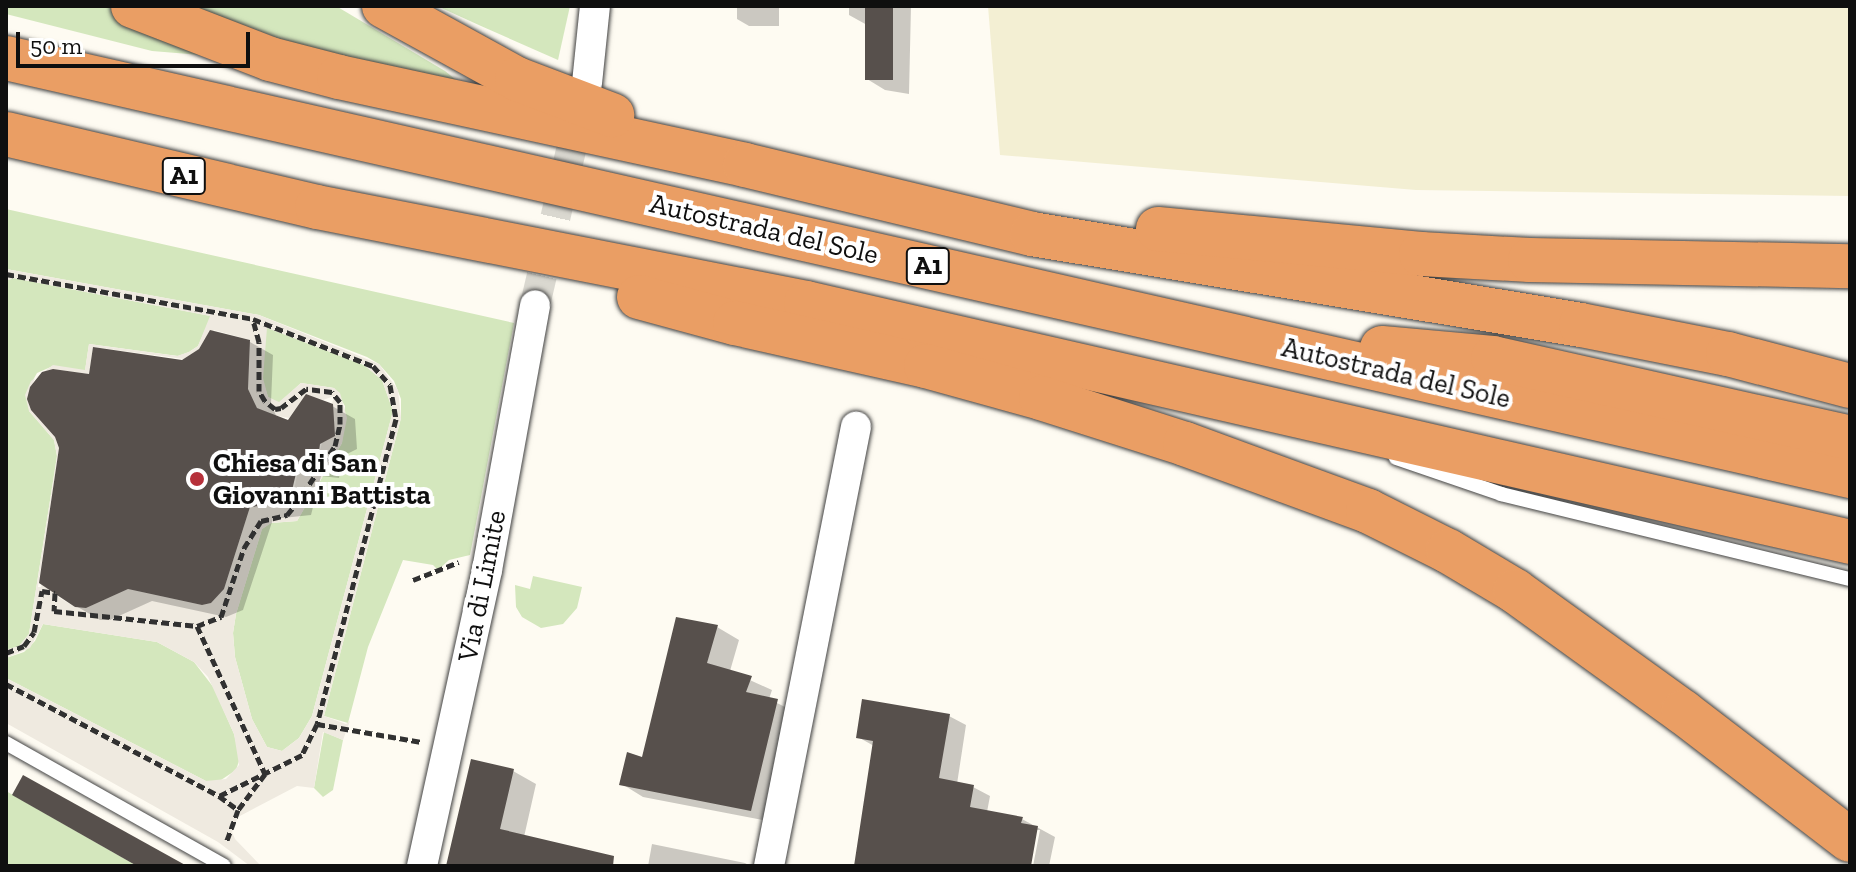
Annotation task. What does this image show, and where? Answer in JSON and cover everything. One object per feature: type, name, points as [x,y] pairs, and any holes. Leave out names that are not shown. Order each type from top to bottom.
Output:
[{"type":"highway","points":[[133,6],[165,21],[283,63],[442,102],[940,209],[1032,234],[1610,331],[1728,354],[1850,386]]},
{"type":"highway","points":[[384,6],[517,79],[745,165]]},
{"type":"highway","name":"Autostrada del Sole","points":[[6,58],[1850,476]]},
{"type":"highway","name":"A1","points":[[6,136],[317,207],[806,303],[1850,542]]},
{"type":"highway","points":[[317,207],[735,323],[926,366],[1041,398],[1185,444],[1368,511],[1448,551],[1515,591],[1683,712],[1850,840]]},
{"type":"highway","points":[[940,209],[1045,216],[1421,254],[1669,264],[1850,266]]},
{"type":"highway","points":[[1251,340],[1334,349],[1400,347],[1493,358],[1850,438]]},
{"type":"street","points":[[587,83],[595,6]]},
{"type":"street","name":"Via di Limite","points":[[422,866],[487,570],[535,305]]},
{"type":"street","points":[[769,866],[856,427]]},
{"type":"lane","points":[[1305,416],[1404,461],[1501,494],[1850,579]]},
{"type":"lane","points":[[6,743],[221,864]]},
{"type":"path","points":[[6,274],[253,319],[373,366],[390,385],[397,408],[317,724],[302,755],[219,796]]},
{"type":"path","points":[[6,653],[24,646],[34,632],[42,591],[55,593],[54,611],[197,626],[221,617],[244,548],[261,521],[287,515],[296,504],[335,446],[340,424],[340,402],[332,392],[306,389],[281,408],[275,409],[265,401],[259,391],[259,342],[253,319]]},
{"type":"path","points":[[413,580],[456,562],[487,570]]},
{"type":"path","points":[[197,626],[265,774]]},
{"type":"path","points":[[6,684],[219,796],[238,810]]},
{"type":"path","points":[[317,724],[449,748]]},
{"type":"path","points":[[221,864],[238,810],[265,774]]},
{"type":"shaded area","points":[[988,6],[1850,6],[1850,196],[1416,190],[1000,155]]},
{"type":"shaded area","points":[[6,269],[259,315],[379,364],[398,390],[401,418],[324,716],[346,724],[350,721],[343,740],[323,732],[314,788],[297,786],[238,817],[232,832],[235,839],[261,866],[250,866],[218,842],[6,723],[6,678],[206,781],[226,779],[239,765],[234,734],[208,677],[194,662],[157,642],[43,624],[30,648],[6,658],[6,650],[19,646],[29,634],[57,456],[54,440],[29,411],[25,395],[31,381],[35,378],[53,365],[85,370],[89,344],[177,356],[189,352],[198,346],[210,316],[14,278],[6,281]],"holes":[[[267,328],[364,365],[382,380],[393,411],[312,716],[299,738],[282,751],[267,747],[252,719],[235,657],[233,633],[236,614],[262,529],[271,523],[297,521],[342,443],[347,418],[340,393],[334,388],[301,383],[279,402],[268,397],[263,378]],[[214,330],[250,340],[248,389],[257,408],[267,414],[289,418],[306,394],[323,400],[334,396],[316,466],[310,466],[304,441],[291,505],[286,508],[280,504],[250,507],[224,589],[211,603],[202,605],[128,589],[86,608],[75,607],[58,597],[65,562],[46,560],[41,587],[38,587],[59,448],[55,437],[31,410],[27,399],[35,378],[53,369],[89,374],[93,347],[184,359],[199,349]]]},
{"type":"green space","points":[[6,6],[108,6],[237,58],[152,51],[6,14]]},
{"type":"green space","points":[[191,6],[336,6],[445,71],[456,80],[455,84],[294,44]]},
{"type":"green space","points":[[437,6],[570,6],[558,60]]},
{"type":"green space","points":[[6,209],[514,323],[470,555],[449,560],[438,570],[433,565],[403,560],[368,647],[348,723],[324,716],[401,418],[401,399],[394,381],[379,364],[367,357],[259,315],[6,269]]},
{"type":"green space","points":[[13,278],[211,316],[198,346],[178,356],[89,344],[85,371],[53,366],[37,373],[28,389],[29,411],[54,440],[57,456],[29,634],[19,646],[6,650],[6,281]]},
{"type":"green space","points":[[266,327],[364,365],[382,380],[393,411],[312,716],[299,738],[282,751],[267,747],[252,719],[235,657],[233,633],[236,614],[262,529],[271,523],[297,521],[342,443],[345,406],[334,388],[301,383],[279,403],[268,397],[262,378]]},
{"type":"green space","points":[[533,576],[582,587],[577,608],[563,624],[541,628],[522,617],[516,607],[515,585],[530,589]]},
{"type":"green space","points":[[43,624],[157,642],[194,662],[214,688],[234,734],[240,758],[236,770],[218,782],[206,781],[6,678],[6,658],[24,652],[35,641]]},
{"type":"green space","points":[[324,732],[343,740],[333,790],[323,797],[314,788]]},
{"type":"green space","points":[[6,791],[137,866],[6,866]]},
{"type":"building","points":[[865,6],[893,6],[893,80],[865,80]]},
{"type":"building","name":"Chiesa di San Giovanni Battista","points":[[210,330],[250,340],[248,389],[257,408],[288,420],[306,394],[333,404],[335,436],[320,444],[317,466],[298,465],[289,503],[250,507],[224,589],[211,603],[202,605],[128,589],[86,608],[75,607],[39,583],[59,448],[55,437],[31,410],[27,399],[30,387],[42,372],[53,369],[89,374],[93,347],[182,360],[199,349]]},
{"type":"building","points":[[676,617],[718,625],[707,663],[752,676],[746,692],[778,699],[751,811],[619,785],[627,752],[642,757]]},
{"type":"building","points":[[862,699],[950,714],[939,778],[974,785],[970,807],[1023,817],[1021,823],[1038,826],[1031,866],[854,866],[873,741],[856,738]]},
{"type":"building","points":[[471,759],[514,769],[500,829],[614,856],[613,866],[446,866]]},
{"type":"building","points":[[23,775],[187,866],[137,866],[12,795]]},
{"type":"tunnel","points":[[535,305],[580,112]]},
{"type":"place","name":"Chiesa di San Giovanni Battista","points":[[197,479]]}]
